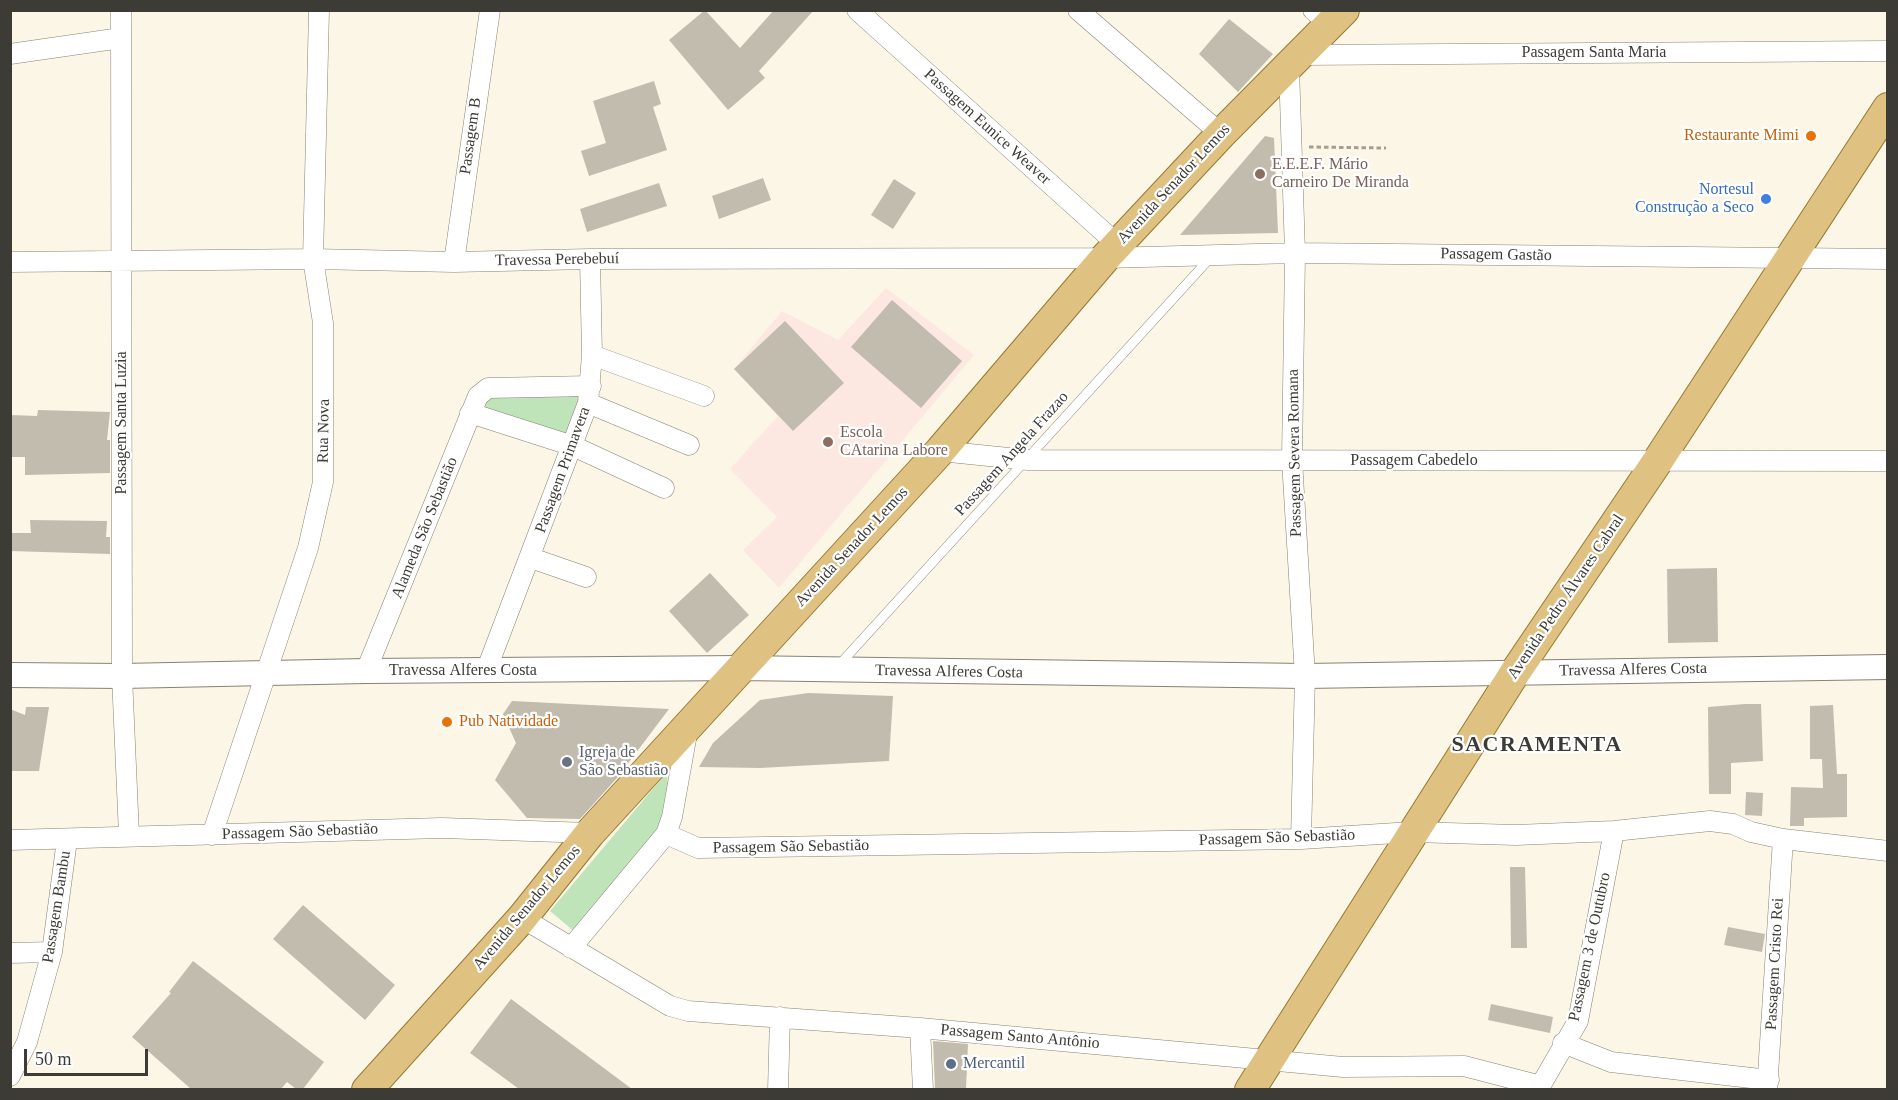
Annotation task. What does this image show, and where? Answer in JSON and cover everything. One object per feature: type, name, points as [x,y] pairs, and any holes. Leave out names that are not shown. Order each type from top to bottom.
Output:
[{"type":"main road","name":"Avenida Senador Lemos","points":[[367,1089],[522,918],[590,833],[940,450],[1111,251],[1221,134],[1295,61],[1329,16]]},
{"type":"main road","name":"Avenida Pedro Álvares Cabral","points":[[1250,1089],[1516,671],[1657,462],[1887,108]]},
{"type":"street","name":"Passagem Santa Luzia","points":[[121,10],[122,676],[129,836]]},
{"type":"street","name":"Rua Nova","points":[[212,835],[268,674],[308,548],[323,482],[323,323],[313,259],[319,10]]},
{"type":"street","name":"Passagem B","points":[[454,262],[490,10]]},
{"type":"street","name":"Passagem Eunice Weaver","points":[[857,10],[1111,251]]},
{"type":"street","points":[[1078,10],[1221,134]]},
{"type":"street","points":[[10,54],[121,38]]},
{"type":"street","name":"Passagem Santa Maria","points":[[1295,61],[1887,51]]},
{"type":"street","name":"Passagem Severa Romana","points":[[1295,61],[1292,147],[1295,253],[1292,460],[1305,676],[1301,839]]},
{"type":"street","name":"Travessa Perebebuí","points":[[10,262],[313,259],[454,262],[1111,251]]},
{"type":"street","name":"Passagem Gastão","points":[[1111,251],[1212,256],[1295,253],[1887,259]]},
{"type":"street","name":"Passagem Primavera","points":[[486,671],[531,558],[590,394],[592,355],[590,259]]},
{"type":"street","points":[[592,355],[704,396]]},
{"type":"street","name":"Alameda São Sebastião","points":[[366,671],[478,396],[488,388],[590,394]]},
{"type":"street","points":[[590,394],[689,445]]},
{"type":"street","points":[[470,413],[573,446],[664,488]]},
{"type":"street","name":"Passagem Cabedelo","points":[[940,450],[1028,460],[1887,461]]},
{"type":"street","points":[[531,558],[586,577]]},
{"type":"street","name":"Travessa Alferes Costa","points":[[10,675],[122,676],[366,671],[740,668],[1305,676],[1887,667]]},
{"type":"street","points":[[572,948],[666,834],[672,818],[688,728]]},
{"type":"street","name":"Passagem São Sebastião","points":[[666,834],[698,848],[1301,839],[1412,832],[1516,835],[1614,831],[1710,821],[1733,824],[1751,832],[1783,839],[1887,850]]},
{"type":"street","name":"Passagem São Sebastião","points":[[10,840],[442,828],[590,833]]},
{"type":"street","name":"Passagem 3 de Outubro","points":[[1540,1088],[1563,1043],[1578,1021],[1614,831]]},
{"type":"street","name":"Passagem Cristo Rei","points":[[1768,1085],[1774,955],[1783,839]]},
{"type":"street","name":"Passagem Bambu","points":[[10,1077],[27,1042],[52,952],[67,840]]},
{"type":"street","name":"Passagem Santo Antônio","points":[[522,918],[670,1006],[717,1014],[920,1028],[1342,1067],[1464,1066],[1540,1088]]},
{"type":"street","points":[[10,953],[52,952]]},
{"type":"street","points":[[778,1089],[780,1017]]},
{"type":"street","points":[[920,1028],[923,1089]]},
{"type":"street","points":[[1563,1043],[1611,1062],[1768,1085]]},
{"type":"lane","name":"Passagem Angela Frazao","points":[[834,671],[1212,256]]},
{"type":"path","points":[[1292,147],[1386,148]]},
{"type":"shaded area","name":"Escola CAtarina Labore","points":[[886,288],[974,355],[779,588],[743,550],[777,517],[730,469],[778,416],[734,369],[782,311],[838,340]]},
{"type":"green space","points":[[579,393],[584,400],[570,440],[474,413],[493,396]]},
{"type":"green space","points":[[667,772],[669,806],[659,829],[576,933],[550,911]]},
{"type":"building","points":[[705,10],[740,48],[774,10],[814,10],[759,71],[765,78],[728,110],[669,40]]},
{"type":"building","points":[[1229,19],[1273,54],[1238,92],[1199,54]]},
{"type":"building","points":[[654,81],[661,104],[653,107],[667,150],[589,176],[581,151],[606,143],[593,101]]},
{"type":"building","points":[[1265,136],[1274,138],[1278,233],[1180,235]]},
{"type":"building","points":[[763,178],[771,200],[719,219],[712,196]]},
{"type":"building","points":[[894,179],[916,193],[893,229],[871,215]]},
{"type":"building","points":[[659,183],[667,206],[587,232],[580,209]]},
{"type":"building","points":[[892,300],[962,361],[921,408],[851,347]]},
{"type":"building","points":[[785,321],[844,383],[793,431],[734,369]]},
{"type":"building","points":[[38,410],[110,412],[107,440],[110,440],[110,473],[25,475],[25,457],[10,457],[10,415],[37,416]]},
{"type":"building","points":[[30,520],[107,521],[106,537],[110,537],[110,554],[10,551],[10,533],[31,533]]},
{"type":"building","points":[[1717,568],[1718,642],[1668,643],[1667,569]]},
{"type":"building","points":[[710,573],[749,615],[707,653],[669,611]]},
{"type":"building","points":[[808,693],[893,696],[889,761],[760,768],[699,767],[713,743],[760,700]]},
{"type":"building","name":"Igreja de São Sebastião","points":[[512,701],[669,709],[617,778],[580,819],[527,818],[495,780],[516,743],[503,714]]},
{"type":"building","points":[[1761,704],[1763,761],[1731,763],[1731,794],[1709,794],[1708,707]]},
{"type":"building","points":[[1833,705],[1837,774],[1847,774],[1847,817],[1804,818],[1804,826],[1790,826],[1791,787],[1823,788],[1822,759],[1810,759],[1810,706]]},
{"type":"building","points":[[26,707],[49,707],[39,771],[10,771],[10,709],[25,715]]},
{"type":"building","points":[[1746,792],[1763,793],[1762,816],[1745,815]]},
{"type":"building","points":[[1510,867],[1525,867],[1527,948],[1511,948]]},
{"type":"building","points":[[303,905],[395,985],[365,1020],[273,939]]},
{"type":"building","points":[[1728,927],[1765,934],[1762,952],[1724,945]]},
{"type":"building","points":[[193,961],[324,1062],[303,1089],[296,1089],[287,1082],[281,1089],[191,1089],[132,1037],[171,993],[169,992]]},
{"type":"building","points":[[511,999],[632,1089],[519,1089],[470,1053]]},
{"type":"building","points":[[1491,1004],[1553,1017],[1550,1033],[1488,1020]]},
{"type":"building","name":"Mercantil","points":[[933,1041],[968,1044],[966,1089],[935,1089]]},
{"type":"place","name":"Restaurante Mimi","points":[[1811,136]]},
{"type":"place","name":"E.E.E.F. Mário Carneiro De Miranda","points":[[1260,174]]},
{"type":"place","name":"Nortesul Construção a Seco","points":[[1766,199]]},
{"type":"place","name":"Escola CAtarina Labore","points":[[828,442]]},
{"type":"place","name":"Pub Natividade","points":[[447,722]]},
{"type":"place","name":"Igreja de São Sebastião","points":[[567,762]]},
{"type":"place","name":"Mercantil","points":[[951,1064]]},
{"type":"district","name":"SACRAMENTA","points":[[1537,745]]}]
